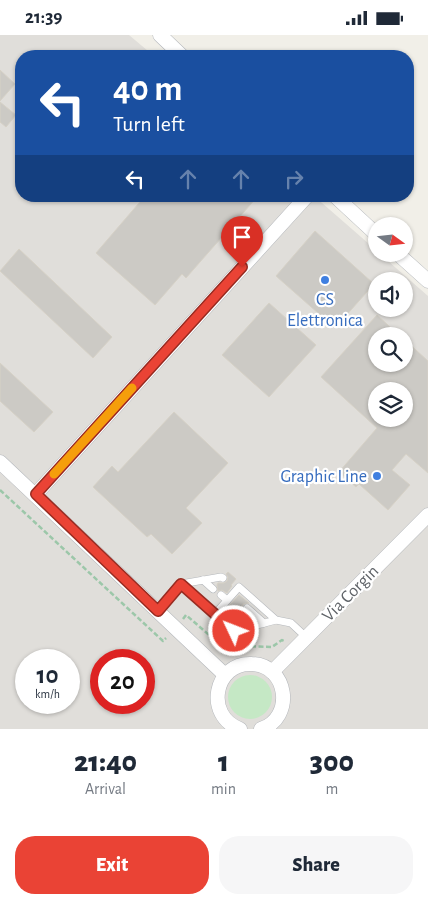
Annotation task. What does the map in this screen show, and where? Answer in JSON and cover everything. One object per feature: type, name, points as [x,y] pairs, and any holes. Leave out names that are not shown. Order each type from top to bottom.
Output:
[{"type":"street","points":[[160,35],[176,50]]},
{"type":"street","points":[[36,494],[301,202]]},
{"type":"street","points":[[341,202],[368,227]]},
{"type":"street","points":[[408,263],[428,281]]},
{"type":"street","points":[[0,461],[225,675]]},
{"type":"street","name":"Via Corgin","points":[[272,672],[428,515]]},
{"type":"street","points":[[240,729],[225,720],[217,703],[217,693],[225,675],[243,664],[264,666],[280,680],[284,690],[281,712],[274,721],[261,729]]},
{"type":"lane","points":[[158,611],[181,584],[222,578]]},
{"type":"lane","points":[[203,580],[213,589]]},
{"type":"lane","points":[[181,584],[234,631],[276,620],[291,623],[306,637]]},
{"type":"lane","points":[[216,614],[225,609],[229,593],[239,587],[276,620]]},
{"type":"lane","points":[[229,593],[238,600]]},
{"type":"lane","points":[[247,607],[264,623]]},
{"type":"lane","points":[[236,619],[245,628]]},
{"type":"shaded area","points":[[0,35],[129,35],[147,50],[15,50],[15,202],[321,202],[368,243],[368,263],[390,263],[401,272],[368,272],[368,317],[413,317],[413,283],[428,296],[428,729],[0,729]]},
{"type":"green space","points":[[250,675],[262,679],[268,685],[272,697],[268,709],[262,715],[250,719],[238,715],[232,709],[228,697],[232,685],[238,679]]},
{"type":"building","points":[[0,70],[15,84],[0,101]]},
{"type":"building","points":[[0,102],[15,116],[6,127],[0,122]]},
{"type":"building","points":[[140,202],[253,202],[186,278],[182,274],[155,305],[96,253]]},
{"type":"building","points":[[315,231],[368,279],[368,291],[335,328],[276,276]]},
{"type":"building","points":[[19,249],[112,337],[93,358],[0,271]]},
{"type":"building","points":[[269,303],[316,345],[269,397],[222,355]]},
{"type":"building","points":[[375,317],[379,317],[390,327],[368,327],[368,372],[413,372],[413,347],[428,361],[428,473],[406,454],[392,470],[410,485],[388,510],[359,484],[356,487],[339,472],[376,427],[413,427],[413,382],[368,382],[368,420],[321,377]]},
{"type":"building","points":[[0,363],[53,412],[34,432],[0,401]]},
{"type":"building","points":[[174,412],[228,463],[186,508],[202,523],[172,554],[151,534],[147,537],[93,487],[112,466],[118,472]]},
{"type":"building","points":[[228,572],[236,579],[227,593],[222,590],[218,591],[218,583],[227,581],[228,577],[226,574]]},
{"type":"building","points":[[239,595],[249,603],[243,604],[243,612],[239,616],[232,616],[231,620],[224,615],[228,611],[226,609]]},
{"type":"slow traffic","points":[[54,474],[132,388]]},
{"type":"place","name":"CS Elettronica","points":[[325,280]]},
{"type":"place","name":"Graphic Line","points":[[377,476]]},
{"type":"route","points":[[234,631],[181,584],[158,611],[36,494],[242,267]]}]
